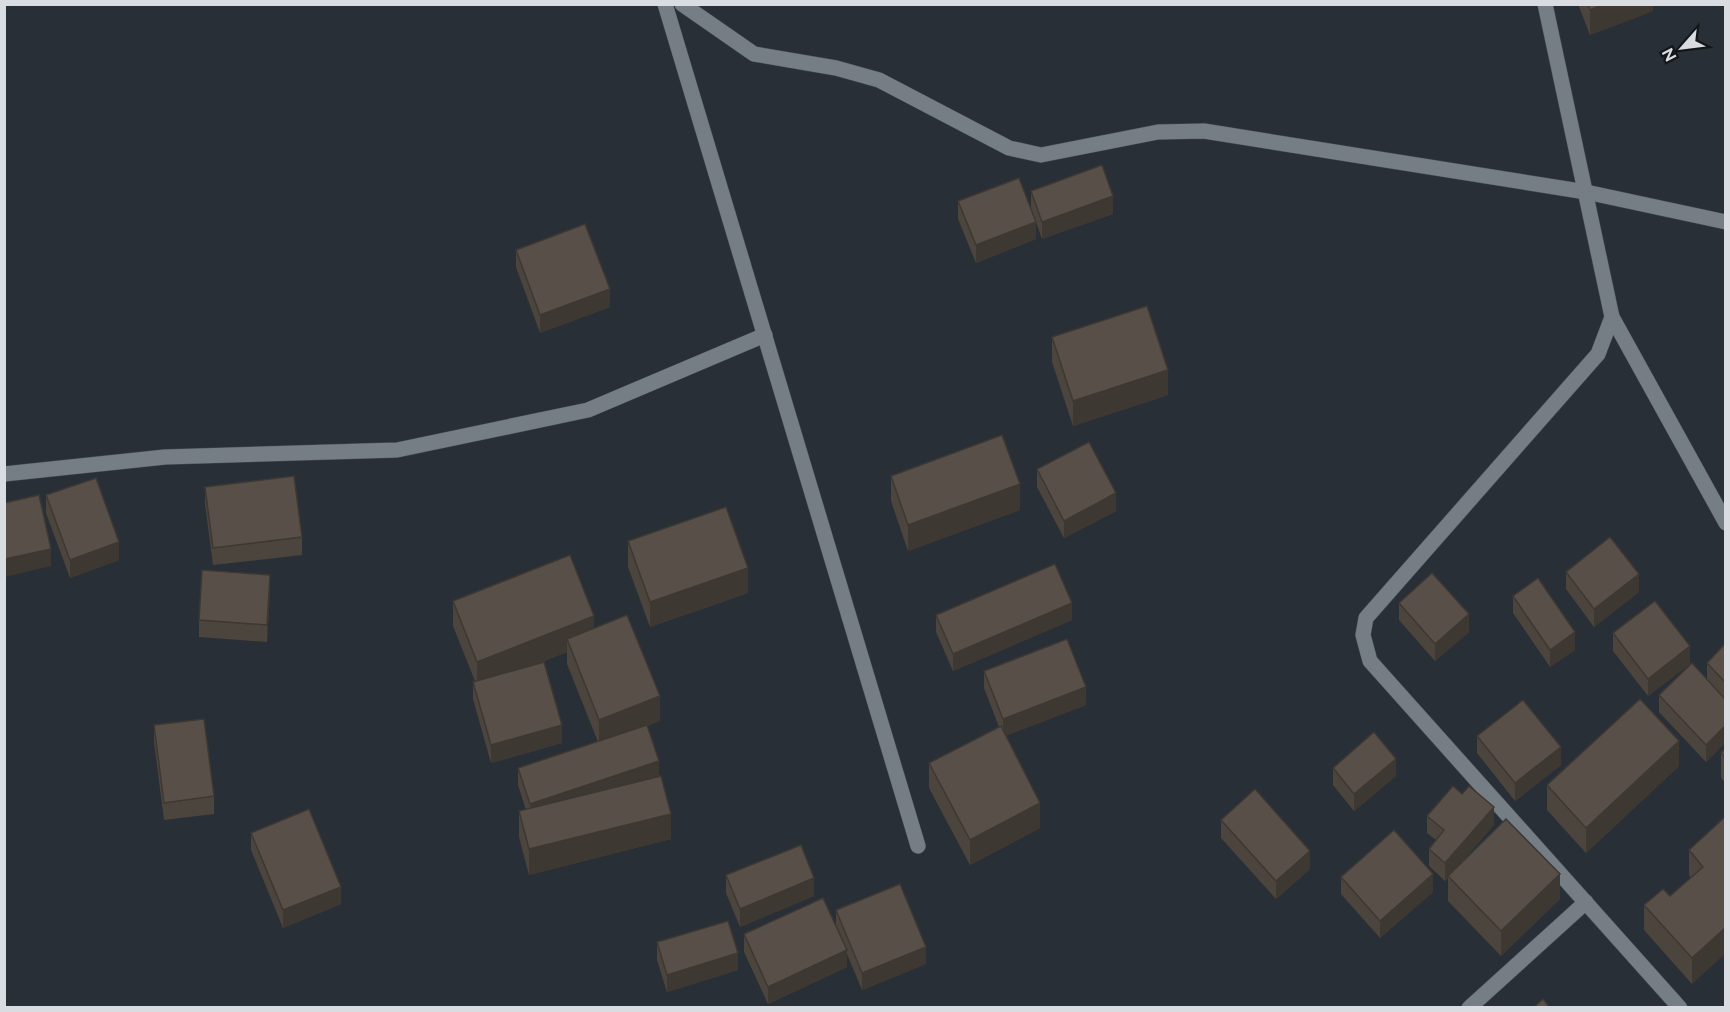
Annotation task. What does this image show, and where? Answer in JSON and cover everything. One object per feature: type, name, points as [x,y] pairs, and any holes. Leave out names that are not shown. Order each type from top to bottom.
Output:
[{"type":"street","points":[[665,4],[918,846]]},
{"type":"street","points":[[682,4],[754,54],[836,68],[879,80],[1009,148],[1041,155],[1158,132],[1204,131],[1586,192],[1725,222]]},
{"type":"street","points":[[1545,4],[1612,317],[1725,523]]},
{"type":"street","points":[[1612,317],[1598,354],[1366,618],[1363,635],[1370,661],[1680,1008]]},
{"type":"street","points":[[4,474],[165,457],[397,450],[588,410],[765,335]]},
{"type":"street","points":[[1469,1008],[1586,902]]},
{"type":"building","points":[[1588,4],[1604,4],[1590,10]]},
{"type":"building","points":[[1102,165],[1113,196],[1042,222],[1031,191]]},
{"type":"building","points":[[1019,178],[1036,222],[976,245],[958,201]]},
{"type":"building","points":[[585,224],[610,289],[540,315],[516,250]]},
{"type":"building","points":[[1147,306],[1168,370],[1073,401],[1052,337]]},
{"type":"building","points":[[1002,435],[1020,484],[908,525],[891,476]]},
{"type":"building","points":[[1089,442],[1116,493],[1064,521],[1037,469]]},
{"type":"building","points":[[294,476],[302,537],[213,548],[205,487]]},
{"type":"building","points":[[96,478],[119,542],[70,560],[46,495]]},
{"type":"building","points":[[39,495],[51,549],[5,559],[4,503]]},
{"type":"building","points":[[726,507],[748,568],[650,602],[628,541]]},
{"type":"building","points":[[1610,537],[1639,574],[1594,609],[1566,572]]},
{"type":"building","points":[[570,555],[594,616],[477,662],[453,601]]},
{"type":"building","points":[[1055,564],[1072,603],[953,654],[936,615]]},
{"type":"building","points":[[202,570],[270,575],[267,625],[199,620]]},
{"type":"building","points":[[1432,573],[1469,614],[1435,644],[1399,603]]},
{"type":"building","points":[[1538,578],[1575,632],[1550,650],[1513,596]]},
{"type":"building","points":[[1655,601],[1690,646],[1648,679],[1613,633]]},
{"type":"building","points":[[627,615],[660,696],[599,720],[567,639]]},
{"type":"building","points":[[1067,639],[1086,687],[1003,719],[984,671]]},
{"type":"building","points":[[1725,644],[1725,682],[1707,663]]},
{"type":"building","points":[[544,662],[562,725],[491,745],[473,682]]},
{"type":"building","points":[[1692,663],[1725,699],[1725,726],[1706,745],[1659,695]]},
{"type":"building","points":[[1640,699],[1679,741],[1586,828],[1547,785]]},
{"type":"building","points":[[1523,700],[1561,747],[1515,783],[1477,736]]},
{"type":"building","points":[[204,719],[214,796],[164,803],[154,725]]},
{"type":"building","points":[[647,725],[659,761],[530,804],[518,768]]},
{"type":"building","points":[[1001,726],[1040,803],[970,840],[929,763]]},
{"type":"building","points":[[1374,732],[1396,759],[1354,794],[1333,768]]},
{"type":"building","points":[[661,776],[671,814],[529,849],[519,811]]},
{"type":"building","points":[[1453,786],[1462,794],[1469,786],[1494,807],[1445,863],[1429,849],[1444,830],[1427,816]]},
{"type":"building","points":[[1255,789],[1310,851],[1276,881],[1221,820]]},
{"type":"building","points":[[309,809],[341,887],[283,910],[251,833]]},
{"type":"building","points":[[1725,817],[1725,928],[1692,958],[1644,905],[1663,889],[1670,896],[1703,867],[1689,850]]},
{"type":"building","points":[[1506,819],[1560,874],[1501,931],[1448,876]]},
{"type":"building","points":[[1394,830],[1433,874],[1380,921],[1341,877]]},
{"type":"building","points":[[801,845],[814,878],[740,909],[726,875]]},
{"type":"building","points":[[900,884],[926,947],[862,973],[836,910]]},
{"type":"building","points":[[823,898],[847,950],[768,987],[744,934]]},
{"type":"building","points":[[728,921],[738,953],[667,975],[657,942]]},
{"type":"building","points":[[1543,999],[1550,1008],[1533,1008]]}]
